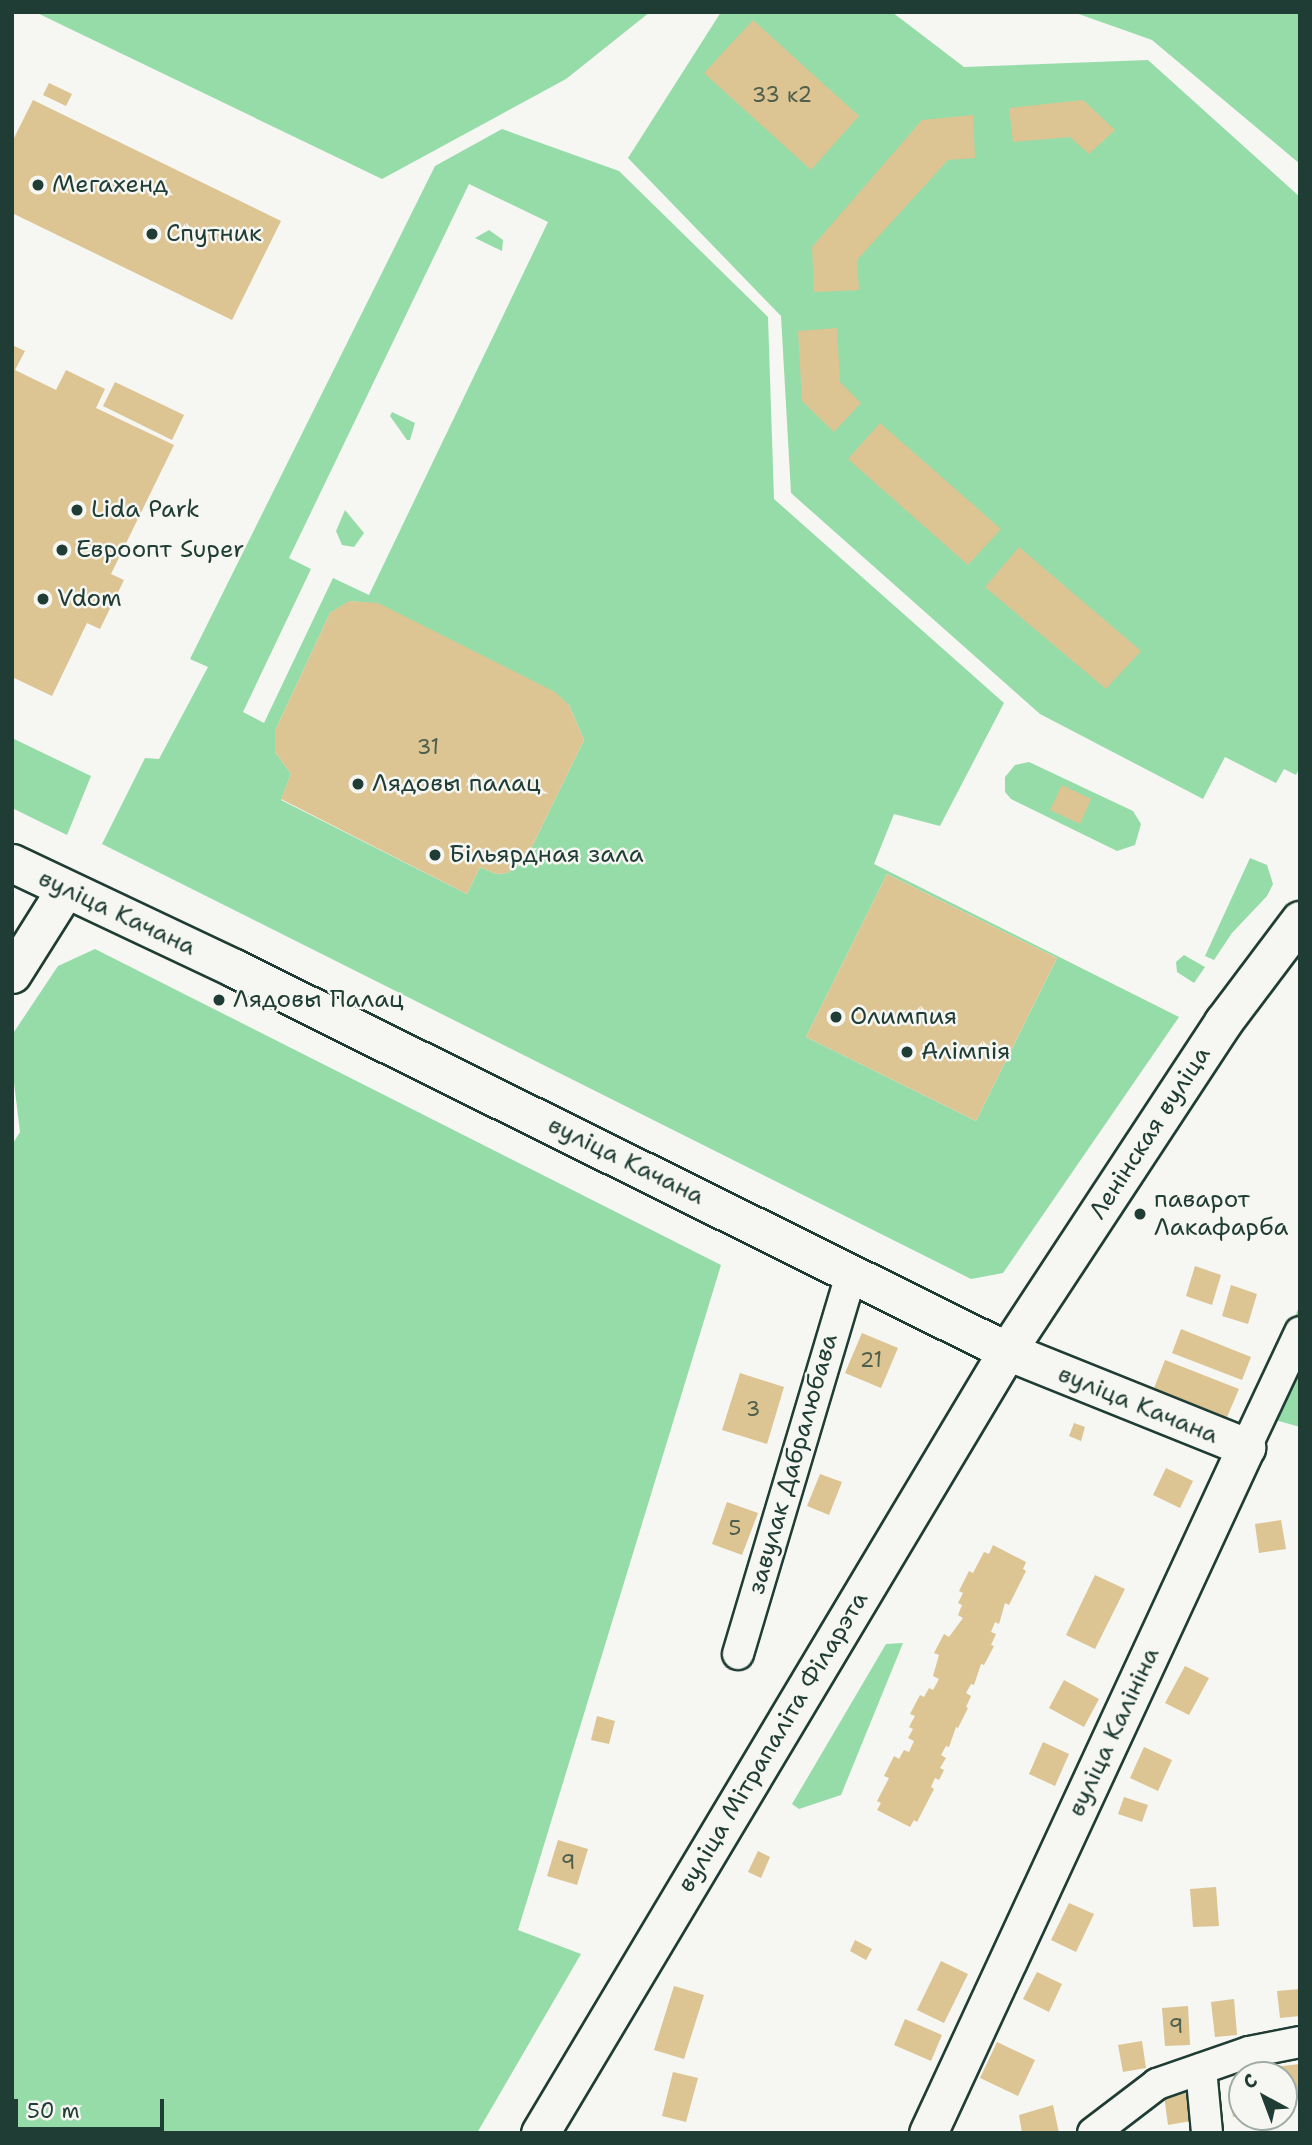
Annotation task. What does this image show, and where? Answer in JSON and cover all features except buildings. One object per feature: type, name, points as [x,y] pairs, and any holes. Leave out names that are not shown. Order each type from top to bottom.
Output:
[{"type":"main road","name":"вуліца Качана","points":[[12,863],[246,974],[1007,1350],[1246,1447]]},
{"type":"main road","points":[[12,974],[65,890]]},
{"type":"main road","name":"Ленінская вуліца","points":[[1007,1350],[1223,1022],[1300,920]]},
{"type":"main road","name":"вуліца Мітрапаліта Філарэта","points":[[540,2133],[1007,1350]]},
{"type":"main road","name":"вуліца Калініна","points":[[928,2133],[1246,1447]]},
{"type":"street","name":"завулак Дабралюбава","points":[[738,1654],[851,1274]]},
{"type":"street","name":"вуліца Калініна","points":[[1246,1447],[1300,1332]]},
{"type":"street","points":[[1093,2133],[1157,2084],[1249,2052],[1300,2042]]},
{"type":"street","points":[[1201,2069],[1207,2133]]},
{"type":"green space","points":[[35,12],[650,12],[566,79],[382,179]]},
{"type":"green space","points":[[721,12],[892,12],[964,67],[1148,60],[1300,197],[1300,767],[1296,775],[1284,769],[1276,783],[1225,757],[1203,799],[1040,714],[791,493],[781,316],[628,158]]},
{"type":"green space","points":[[1073,12],[1300,12],[1300,164],[1152,40]]},
{"type":"green space","points":[[502,129],[619,171],[768,317],[774,499],[1004,703],[940,826],[894,814],[874,864],[1179,1017],[1003,1273],[971,1279],[102,844],[145,758],[159,759],[208,667],[190,659],[435,166]],"holes":[[[469,184],[548,222],[369,595],[333,578],[264,723],[243,712],[311,569],[289,558]],[[350,601],[378,604],[569,705],[584,740],[526,859],[507,873],[496,874],[480,867],[467,894],[281,800],[291,774],[275,752],[275,731],[330,613]],[[887,874],[1057,958],[976,1121],[806,1037]]]},
{"type":"green space","points":[[489,230],[503,240],[502,251],[475,238]]},
{"type":"green space","points":[[392,412],[415,423],[410,440],[407,440],[390,416]]},
{"type":"green space","points":[[345,510],[364,533],[354,547],[342,545],[336,531]]},
{"type":"green space","points":[[12,738],[91,776],[67,835],[12,808]]},
{"type":"green space","points":[[1029,762],[1133,811],[1141,824],[1135,845],[1117,851],[1011,799],[1005,792],[1005,777],[1015,765]]},
{"type":"green space","points":[[1250,858],[1267,865],[1273,884],[1267,896],[1232,933],[1214,960],[1205,956]]},
{"type":"green space","points":[[95,949],[721,1265],[518,1930],[581,1954],[477,2133],[12,2133],[12,1145],[20,1132],[12,1066],[12,1035],[58,966]]},
{"type":"green space","points":[[1184,955],[1205,967],[1194,983],[1177,972],[1176,962]]},
{"type":"green space","points":[[1300,1305],[1300,1427],[1251,1413]]},
{"type":"green space","points":[[903,1643],[841,1795],[799,1809],[792,1804],[886,1644]]},
{"type":"place","name":"Мегахенд","points":[[38,185]]},
{"type":"place","name":"Спутник","points":[[152,234]]},
{"type":"place","name":"Lida Park","points":[[77,510]]},
{"type":"place","name":"Евроопт Super","points":[[62,550]]},
{"type":"place","name":"Vdom","points":[[43,599]]},
{"type":"place","name":"Лядовы палац","points":[[358,784]]},
{"type":"place","name":"Більярдная зала","points":[[435,855]]},
{"type":"place","name":"Лядовы Палац","points":[[219,1000]]},
{"type":"place","name":"Олимпия","points":[[836,1017]]},
{"type":"place","name":"Алімпія","points":[[907,1052]]},
{"type":"place","name":"паварот Лакафарба","points":[[1140,1214]]}]
